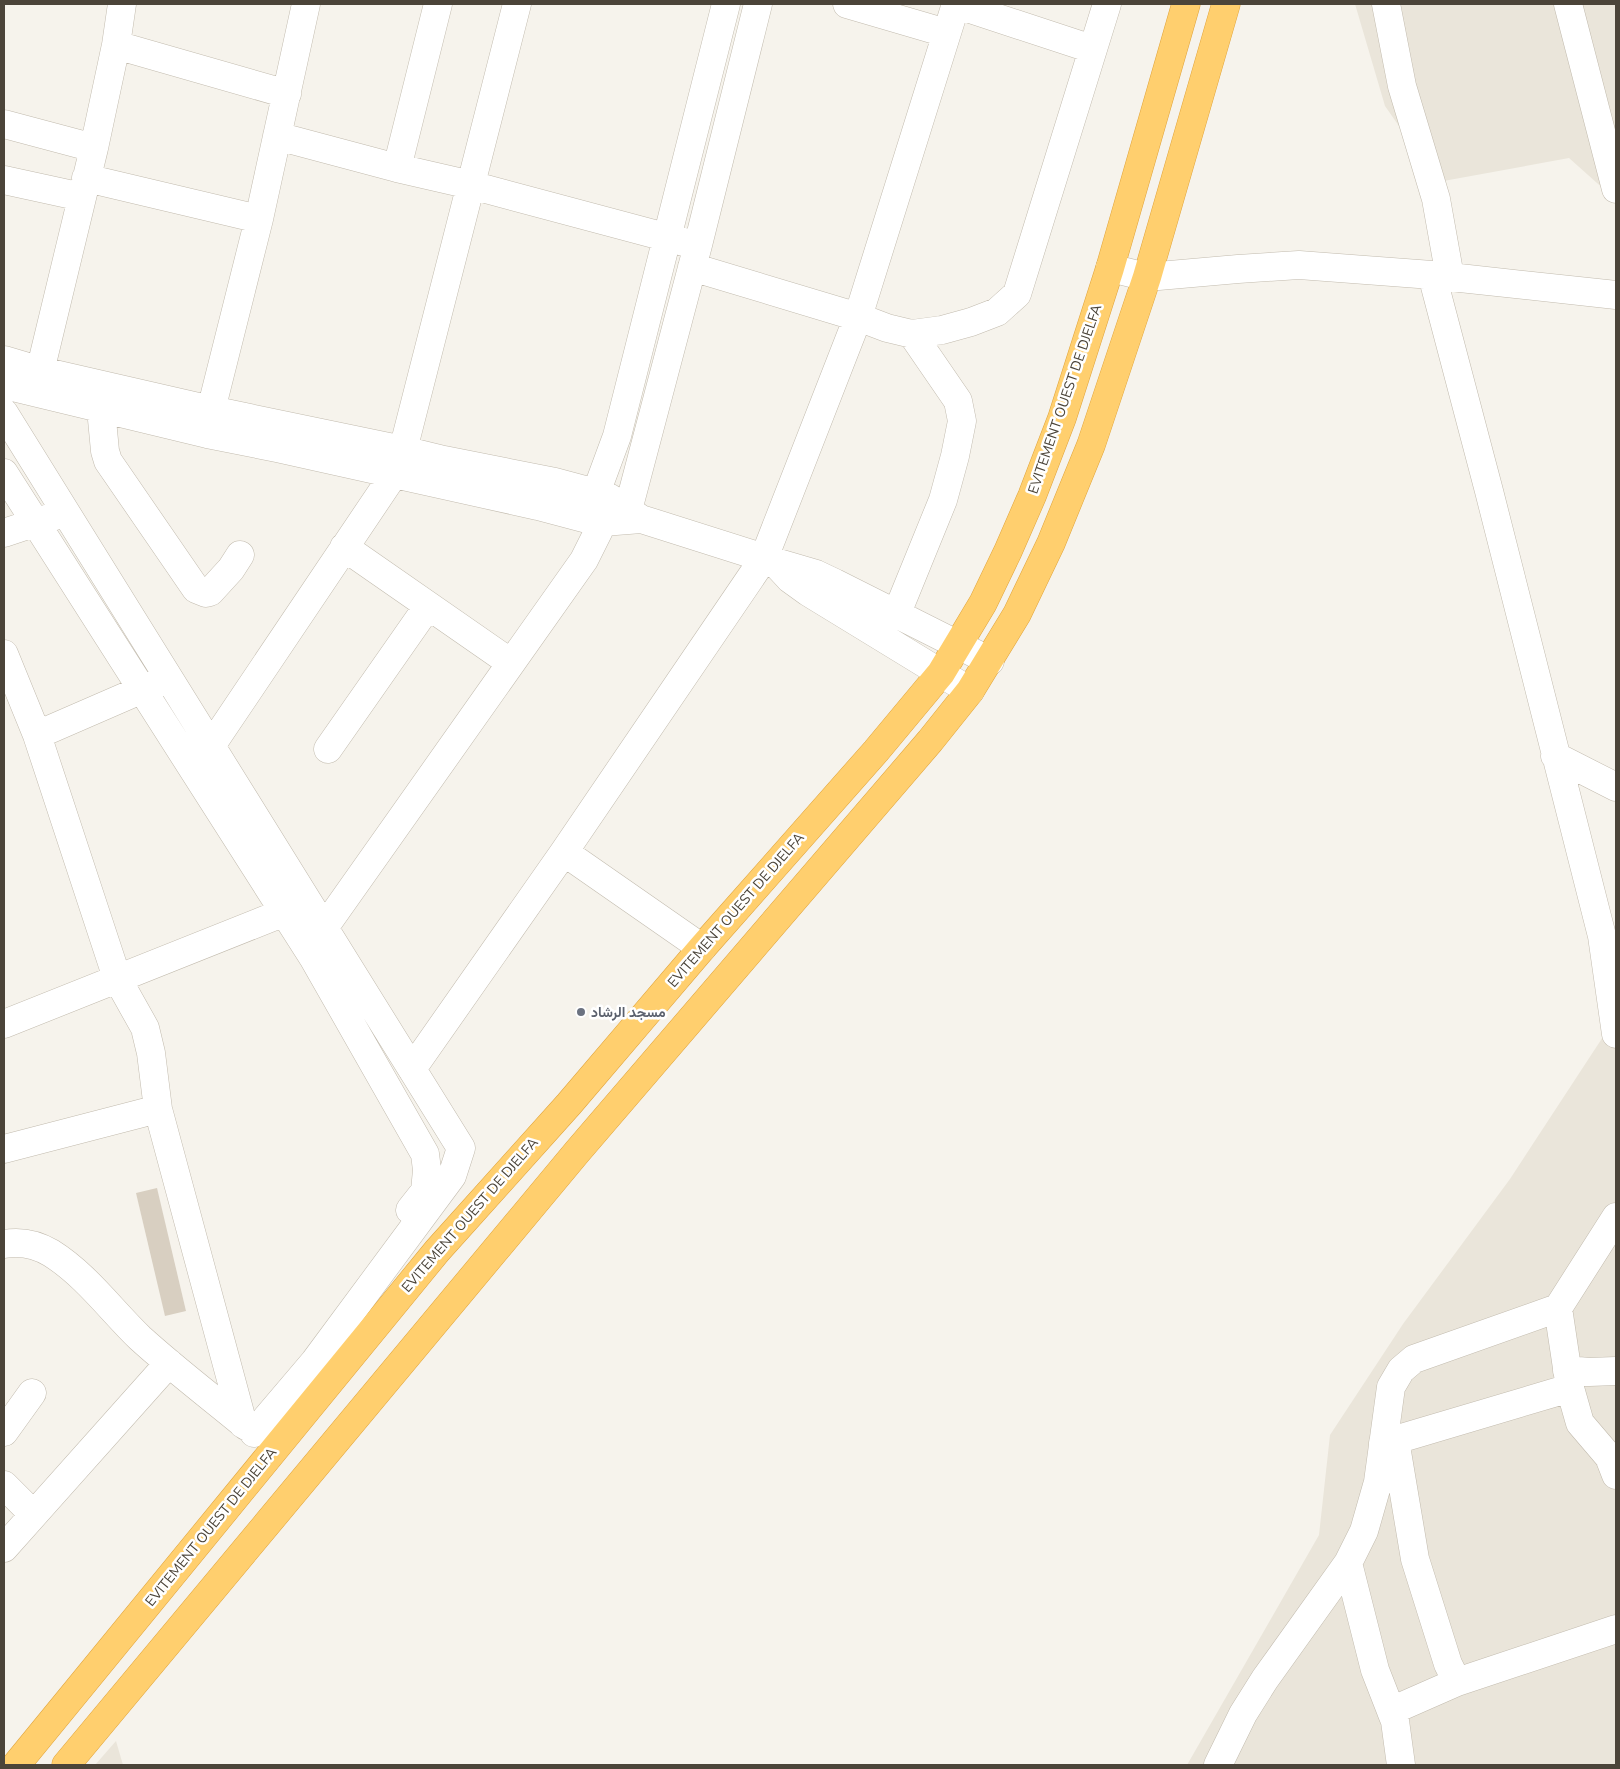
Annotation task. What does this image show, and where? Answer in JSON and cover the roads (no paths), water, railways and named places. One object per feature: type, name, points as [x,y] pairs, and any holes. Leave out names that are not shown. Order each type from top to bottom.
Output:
[{"type":"highway","name":"EVITEMENT OUEST DE DJELFA","points":[[16,1765],[257,1436],[437,1251],[569,1104],[941,673],[983,603],[1032,496],[1062,418],[1110,268],[1186,4]]},
{"type":"highway","points":[[66,1765],[577,1152],[930,741],[970,691],[990,661],[1017,614],[1047,552],[1087,454],[1147,277],[1226,4]]},
{"type":"street","points":[[38,382],[94,148],[116,45],[122,4]]},
{"type":"street","points":[[209,422],[258,219],[306,4]]},
{"type":"street","points":[[397,168],[438,4]]},
{"type":"street","points":[[211,746],[344,547],[398,462],[517,4]]},
{"type":"street","points":[[596,493],[617,436],[726,4]]},
{"type":"street","points":[[634,514],[695,256],[758,4]]},
{"type":"street","points":[[847,4],[946,33]]},
{"type":"street","points":[[412,1069],[770,560],[858,318],[956,4],[1092,49]]},
{"type":"street","points":[[277,136],[397,168],[471,185],[667,238],[695,256],[887,328],[912,334],[942,330],[997,312],[1017,294],[1106,4]]},
{"type":"street","points":[[1386,4],[1402,86],[1436,199],[1441,276],[1489,491],[1602,936],[1616,1034]]},
{"type":"street","points":[[1568,4],[1616,189]]},
{"type":"street","points":[[116,45],[287,94]]},
{"type":"street","points":[[4,124],[94,148]]},
{"type":"street","points":[[4,180],[84,187],[258,219]]},
{"type":"street","points":[[1110,268],[1147,277],[1238,268],[1299,265],[1441,276],[1616,295]]},
{"type":"street","points":[[897,613],[943,500],[962,421],[958,401],[912,334]]},
{"type":"street","points":[[4,360],[38,382],[101,409],[209,422]]},
{"type":"street","points":[[4,385],[38,382],[209,422],[278,448],[398,462],[444,460],[555,482],[596,493],[610,498],[634,514],[816,574],[990,661]]},
{"type":"street","points":[[101,409],[105,451],[108,461],[196,589],[206,593],[210,592],[231,569],[240,555]]},
{"type":"street","points":[[4,413],[211,746],[297,908],[314,959],[425,1154],[427,1170],[425,1191],[257,1436]]},
{"type":"street","points":[[398,462],[602,522],[634,514]]},
{"type":"street","points":[[4,473],[142,689],[297,908],[324,928],[461,1148],[452,1176],[257,1436]]},
{"type":"street","points":[[4,533],[66,513]]},
{"type":"street","points":[[324,928],[584,560],[602,522]]},
{"type":"street","points":[[344,547],[511,663]]},
{"type":"street","points":[[770,560],[790,579],[808,592],[970,691]]},
{"type":"street","points":[[328,749],[428,606]]},
{"type":"street","points":[[4,654],[37,735],[117,978],[145,1028],[151,1053],[158,1109],[257,1436]]},
{"type":"street","points":[[37,735],[168,678]]},
{"type":"street","points":[[1555,756],[1616,787]]},
{"type":"street","points":[[564,852],[702,948]]},
{"type":"street","points":[[4,1024],[297,908]]},
{"type":"street","points":[[4,1149],[158,1109]]},
{"type":"street","points":[[1218,1765],[1243,1714],[1265,1679],[1348,1563],[1364,1531],[1389,1441],[1391,1387],[1401,1370],[1414,1359],[1558,1308],[1616,1218]]},
{"type":"street","points":[[4,1244],[14,1242],[32,1244],[51,1253],[72,1268],[139,1336],[257,1436]]},
{"type":"street","points":[[1558,1308],[1569,1379],[1580,1423],[1609,1457],[1615,1467]]},
{"type":"street","points":[[4,1548],[32,1514],[169,1363]]},
{"type":"street","points":[[1389,1441],[1590,1372],[1616,1371]]},
{"type":"street","points":[[4,1432],[32,1393]]},
{"type":"street","points":[[1389,1441],[1415,1559],[1448,1664],[1456,1682]]},
{"type":"street","points":[[4,1485],[32,1514]]},
{"type":"street","points":[[1348,1563],[1376,1670],[1395,1721],[1400,1765]]},
{"type":"street","points":[[1391,1711],[1456,1682],[1616,1629]]},
{"type":"place","name":"مسجد الرشاد","points":[[581,1012]]}]
